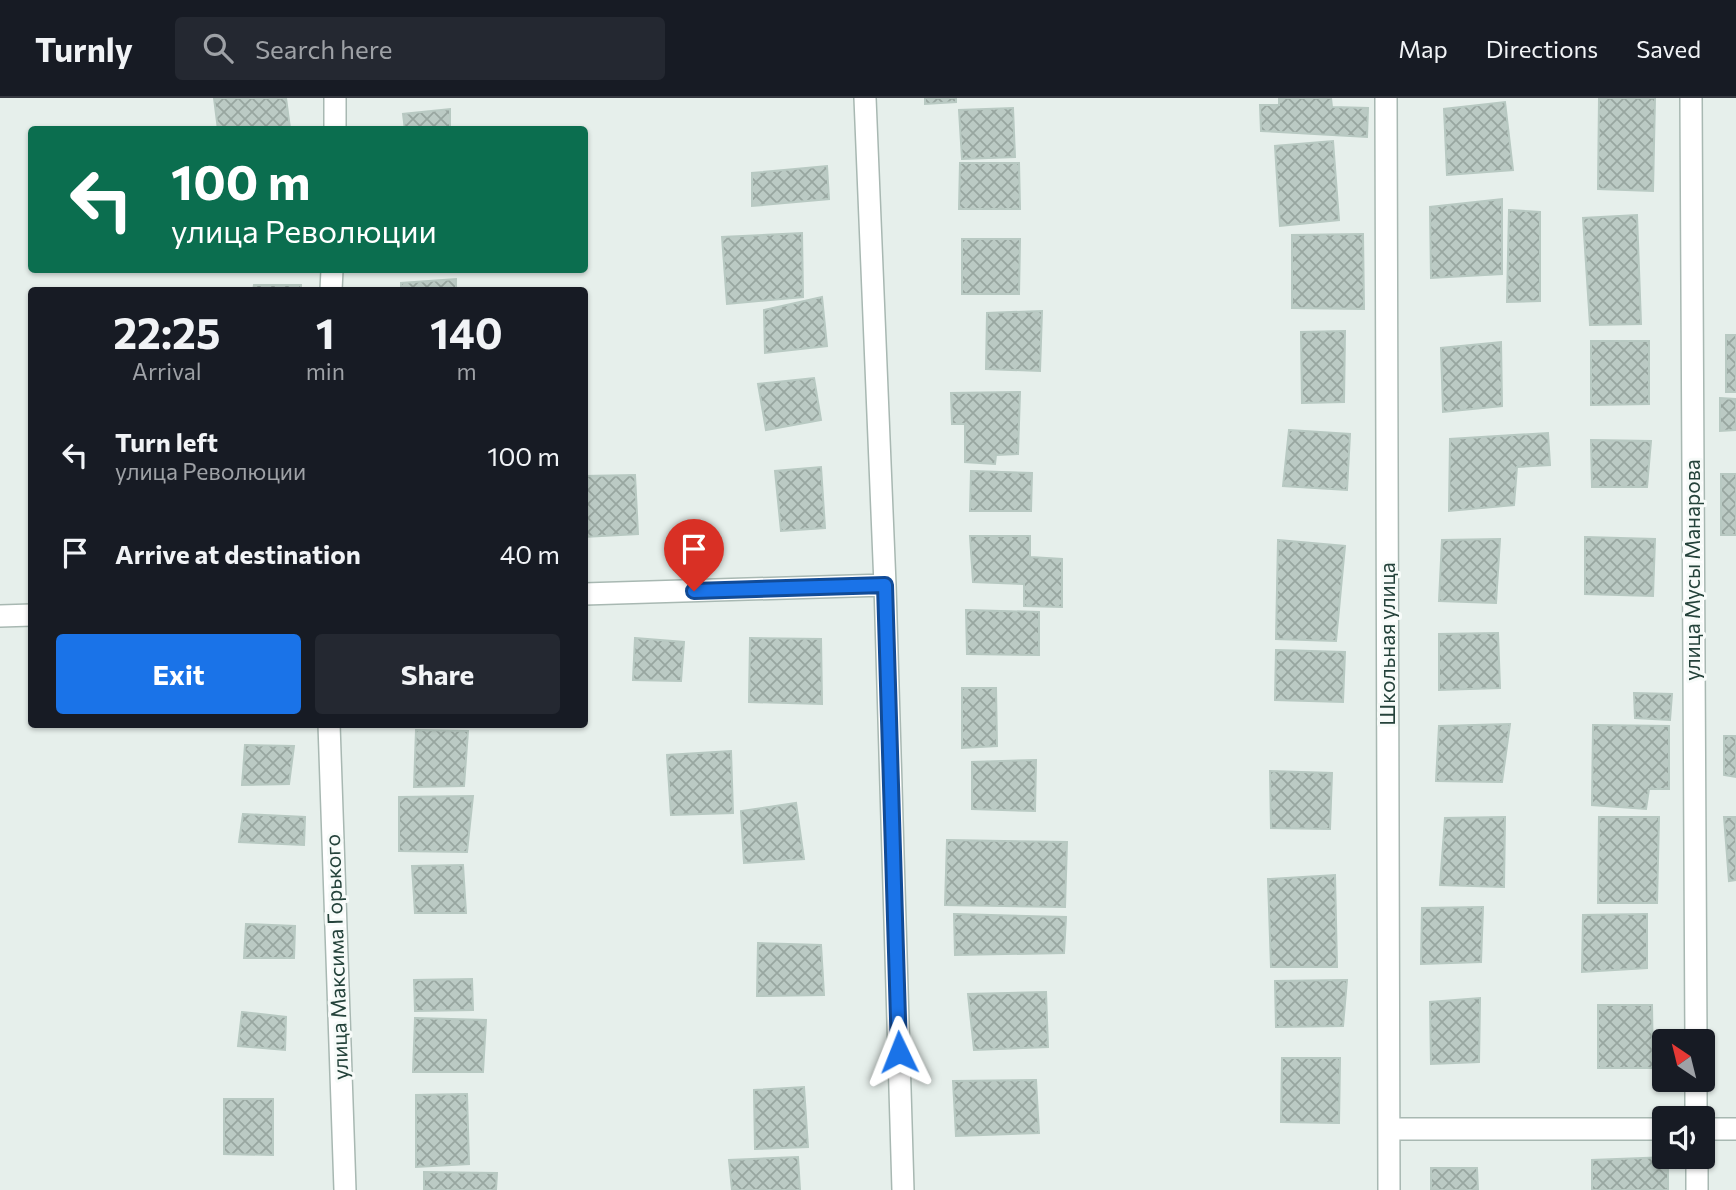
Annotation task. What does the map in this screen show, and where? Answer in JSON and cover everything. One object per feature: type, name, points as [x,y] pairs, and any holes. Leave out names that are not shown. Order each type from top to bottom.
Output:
[{"type":"street","points":[[335,98],[335,126]]},
{"type":"street","points":[[865,98],[885,585],[903,1190]]},
{"type":"street","name":"Школьная улица","points":[[1386,98],[1389,1190]]},
{"type":"street","name":"улица Мусы Манарова","points":[[1690,98],[1696,1029]]},
{"type":"street","points":[[588,594],[885,585]]},
{"type":"street","points":[[0,616],[28,615]]},
{"type":"street","name":"улица Максима Горького","points":[[329,728],[345,1190]]},
{"type":"street","points":[[1390,1129],[1652,1129]]},
{"type":"street","points":[[1715,1129],[1736,1129]]},
{"type":"street","points":[[1697,1169],[1697,1190]]},
{"type":"building","points":[[214,98],[286,98],[290,126],[218,126]]},
{"type":"building","points":[[925,98],[956,98],[956,102],[925,104]]},
{"type":"building","points":[[1279,98],[1331,98],[1332,107],[1368,108],[1367,137],[1261,131],[1260,105],[1279,105]]},
{"type":"building","points":[[1599,98],[1655,98],[1653,191],[1598,189]]},
{"type":"building","points":[[1505,102],[1513,170],[1447,175],[1444,109]]},
{"type":"building","points":[[1013,108],[1015,157],[962,159],[959,110]]},
{"type":"building","points":[[450,109],[450,126],[404,126],[403,114]]},
{"type":"building","points":[[1333,141],[1339,220],[1280,226],[1275,146]]},
{"type":"building","points":[[960,163],[1019,163],[1020,209],[959,209]]},
{"type":"building","points":[[827,166],[829,199],[752,206],[752,173]]},
{"type":"building","points":[[1502,199],[1502,274],[1431,278],[1430,207]]},
{"type":"building","points":[[1509,210],[1540,212],[1540,301],[1507,302]]},
{"type":"building","points":[[1637,215],[1641,324],[1590,325],[1583,218]]},
{"type":"building","points":[[802,233],[803,297],[727,304],[722,237]]},
{"type":"building","points":[[1363,234],[1364,309],[1292,308],[1292,235]]},
{"type":"building","points":[[962,239],[1020,239],[1019,294],[962,294]]},
{"type":"building","points":[[456,279],[456,287],[401,287],[401,283]]},
{"type":"building","points":[[254,285],[301,285],[301,287]]},
{"type":"building","points":[[822,297],[827,346],[765,353],[764,310]]},
{"type":"building","points":[[1042,311],[1040,371],[986,369],[987,313]]},
{"type":"building","points":[[1345,331],[1344,402],[1302,403],[1301,332]]},
{"type":"building","points":[[1726,335],[1736,335],[1736,392],[1726,392]]},
{"type":"building","points":[[1591,341],[1649,341],[1649,404],[1591,405]]},
{"type":"building","points":[[1501,342],[1502,406],[1443,412],[1441,348]]},
{"type":"building","points":[[814,378],[821,420],[766,430],[758,384]]},
{"type":"building","points":[[1020,392],[1018,454],[996,455],[995,464],[965,462],[965,424],[952,424],[951,393]]},
{"type":"building","points":[[1720,398],[1736,399],[1736,430],[1720,431]]},
{"type":"building","points":[[1289,430],[1350,434],[1347,490],[1283,486]]},
{"type":"building","points":[[1548,433],[1550,465],[1517,467],[1514,505],[1449,511],[1450,439]]},
{"type":"building","points":[[1591,440],[1651,441],[1647,487],[1592,487]]},
{"type":"building","points":[[821,467],[825,528],[781,531],[775,471]]},
{"type":"building","points":[[971,471],[1032,473],[1031,511],[970,511]]},
{"type":"building","points":[[1721,474],[1736,474],[1736,535],[1721,535]]},
{"type":"building","points":[[635,475],[638,534],[588,537],[588,476]]},
{"type":"building","points":[[970,536],[1030,536],[1030,557],[1062,559],[1062,607],[1024,606],[1024,584],[973,582]]},
{"type":"building","points":[[1585,537],[1655,539],[1653,596],[1585,594]]},
{"type":"building","points":[[1500,539],[1496,603],[1439,601],[1442,540]]},
{"type":"building","points":[[1278,540],[1345,546],[1336,641],[1276,639]]},
{"type":"building","points":[[966,610],[1039,612],[1039,655],[967,654]]},
{"type":"building","points":[[1498,633],[1500,688],[1439,690],[1439,634]]},
{"type":"building","points":[[635,638],[684,642],[681,681],[633,680]]},
{"type":"building","points":[[750,638],[821,639],[822,704],[749,702]]},
{"type":"building","points":[[1276,650],[1345,652],[1343,702],[1275,700]]},
{"type":"building","points":[[962,688],[996,688],[997,746],[962,748]]},
{"type":"building","points":[[1634,693],[1672,694],[1670,720],[1635,718]]},
{"type":"building","points":[[1510,724],[1502,782],[1436,781],[1439,726]]},
{"type":"building","points":[[1593,725],[1669,726],[1669,789],[1649,789],[1646,809],[1592,805]]},
{"type":"building","points":[[416,730],[468,731],[464,786],[414,787]]},
{"type":"building","points":[[1724,736],[1736,736],[1736,777],[1724,775]]},
{"type":"building","points":[[245,745],[294,746],[289,784],[242,785]]},
{"type":"building","points":[[731,751],[733,813],[671,815],[667,755]]},
{"type":"building","points":[[1036,760],[1035,811],[972,809],[972,762]]},
{"type":"building","points":[[1270,771],[1332,773],[1330,829],[1271,828]]},
{"type":"building","points":[[473,796],[467,852],[399,851],[399,797]]},
{"type":"building","points":[[796,803],[804,859],[744,863],[741,811]]},
{"type":"building","points":[[243,814],[305,817],[304,845],[239,842]]},
{"type":"building","points":[[1505,817],[1504,887],[1440,885],[1445,818]]},
{"type":"building","points":[[1599,817],[1659,817],[1657,903],[1598,903]]},
{"type":"building","points":[[1724,817],[1736,817],[1736,880],[1729,881]]},
{"type":"building","points":[[947,840],[1067,842],[1065,907],[945,905]]},
{"type":"building","points":[[463,865],[466,913],[415,913],[412,866]]},
{"type":"building","points":[[1335,875],[1337,967],[1271,967],[1268,879]]},
{"type":"building","points":[[1483,907],[1481,962],[1421,964],[1422,908]]},
{"type":"building","points":[[954,914],[1066,917],[1064,953],[955,955]]},
{"type":"building","points":[[1647,914],[1647,968],[1582,972],[1583,915]]},
{"type":"building","points":[[246,924],[295,926],[294,958],[244,958]]},
{"type":"building","points":[[758,943],[821,945],[824,995],[757,996]]},
{"type":"building","points":[[472,979],[473,1010],[415,1011],[414,980]]},
{"type":"building","points":[[1347,980],[1343,1026],[1276,1027],[1275,981]]},
{"type":"building","points":[[1046,992],[1048,1047],[974,1050],[968,994]]},
{"type":"building","points":[[1480,998],[1479,1062],[1431,1064],[1430,1002]]},
{"type":"building","points":[[1598,1005],[1652,1005],[1652,1068],[1598,1068]]},
{"type":"building","points":[[242,1012],[286,1017],[285,1050],[238,1046]]},
{"type":"building","points":[[415,1018],[486,1020],[483,1072],[413,1072]]},
{"type":"building","points":[[1282,1058],[1340,1058],[1339,1123],[1281,1122]]},
{"type":"building","points":[[1036,1080],[1039,1133],[956,1136],[953,1081]]},
{"type":"building","points":[[804,1087],[808,1147],[755,1149],[754,1090]]},
{"type":"building","points":[[467,1094],[469,1164],[416,1167],[416,1095]]},
{"type":"building","points":[[224,1099],[273,1099],[273,1155],[224,1154]]},
{"type":"building","points":[[798,1157],[800,1190],[732,1190],[729,1160]]},
{"type":"building","points":[[1652,1158],[1652,1169],[1668,1169],[1668,1190],[1592,1190],[1592,1160]]},
{"type":"building","points":[[1431,1168],[1477,1168],[1478,1190],[1431,1190]]},
{"type":"building","points":[[424,1172],[497,1173],[496,1190],[424,1190]]},
{"type":"route","points":[[694,591],[885,585],[899,1052]]}]
